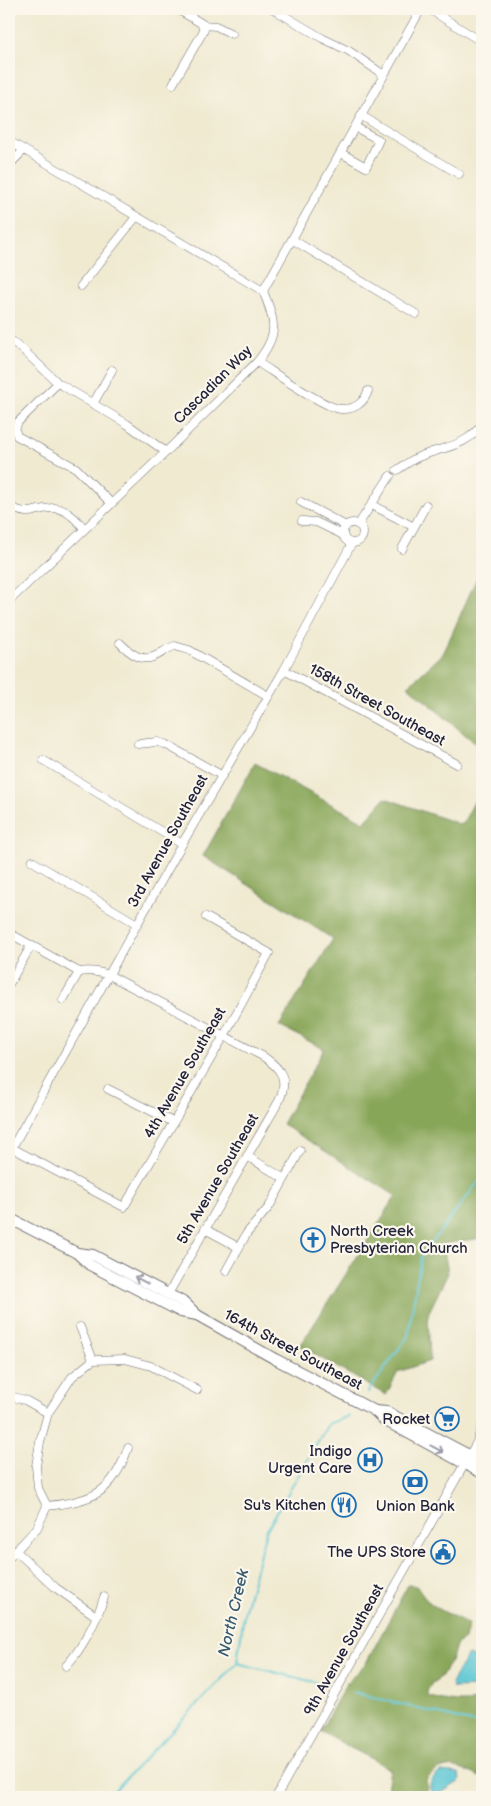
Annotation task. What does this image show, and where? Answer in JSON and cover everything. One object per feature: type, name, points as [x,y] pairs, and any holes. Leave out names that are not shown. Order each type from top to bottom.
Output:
[{"type":"main road","name":"164th Street Southeast","points":[[9,1218],[77,1253],[90,1265],[181,1312],[197,1315],[375,1411],[384,1420],[466,1459],[482,1462]]},
{"type":"main road","name":"164th Street Southeast","points":[[77,1253],[93,1255],[186,1303],[197,1315]]},
{"type":"main road","name":"164th Street Southeast","points":[[466,1459],[482,1473]]},
{"type":"street","points":[[177,9],[203,26],[216,26],[232,34]]},
{"type":"street","points":[[273,9],[322,38],[349,51],[384,75]]},
{"type":"street","points":[[9,141],[263,291],[421,9]]},
{"type":"street","points":[[429,9],[482,42]]},
{"type":"street","points":[[173,84],[202,34],[203,26]]},
{"type":"street","points":[[362,116],[459,174]]},
{"type":"street","points":[[341,153],[366,168],[380,140],[355,128]]},
{"type":"street","points":[[9,166],[24,150]]},
{"type":"street","points":[[81,286],[136,217]]},
{"type":"street","points":[[293,240],[416,314]]},
{"type":"street","name":"Cascadian Way","points":[[9,601],[111,502],[166,452],[269,347],[272,340],[273,325],[271,311],[263,291]]},
{"type":"street","points":[[9,339],[58,383],[128,424],[166,452]]},
{"type":"street","points":[[256,362],[326,404],[340,410],[354,407],[365,399],[368,391]]},
{"type":"street","points":[[93,404],[112,370]]},
{"type":"street","points":[[58,383],[18,422],[15,429],[17,436],[76,468],[111,502]]},
{"type":"street","points":[[397,470],[420,456],[459,444],[472,436],[482,424]]},
{"type":"street","points":[[358,525],[390,476]]},
{"type":"street","points":[[301,502],[346,526]]},
{"type":"street","points":[[402,549],[426,505]]},
{"type":"street","points":[[9,506],[25,513],[58,509],[70,515],[84,528]]},
{"type":"street","points":[[372,506],[414,528]]},
{"type":"street","points":[[302,521],[316,522],[343,535],[346,540],[352,543],[358,541],[362,536],[362,530],[358,525],[352,523],[346,526],[343,535]]},
{"type":"street","name":"3rd Avenue Southeast","points":[[10,1151],[182,844],[284,670],[352,543]]},
{"type":"street","points":[[120,643],[128,650],[145,658],[152,658],[171,647],[180,647],[268,696]]},
{"type":"street","name":"158th Street Southeast","points":[[284,670],[457,764]]},
{"type":"street","points":[[138,744],[157,742],[165,744],[221,776]]},
{"type":"street","points":[[42,760],[182,844]]},
{"type":"street","points":[[32,861],[137,924]]},
{"type":"street","name":"4th Avenue Southeast","points":[[10,1151],[124,1207],[224,1036],[269,953],[206,917]]},
{"type":"street","points":[[9,933],[79,972],[88,970],[109,976],[224,1036]]},
{"type":"street","points":[[9,984],[31,946]]},
{"type":"street","points":[[63,1000],[79,972]]},
{"type":"street","name":"5th Avenue Southeast","points":[[168,1294],[283,1092],[282,1074],[276,1065],[224,1036]]},
{"type":"street","points":[[108,1089],[173,1122]]},
{"type":"street","points":[[226,1272],[238,1247],[269,1207],[283,1178],[300,1151]]},
{"type":"street","points":[[247,1156],[283,1178]]},
{"type":"street","points":[[205,1229],[238,1247]]},
{"type":"street","points":[[80,1327],[93,1360]]},
{"type":"street","points":[[47,1506],[38,1488],[36,1466],[48,1413],[72,1377],[93,1360],[125,1359],[151,1366],[197,1390]]},
{"type":"street","points":[[9,1396],[25,1400],[48,1413]]},
{"type":"street","name":"9th Avenue Southeast","points":[[276,1797],[477,1442],[482,1426]]},
{"type":"street","points":[[47,1506],[80,1501],[101,1492],[117,1475],[128,1448]]},
{"type":"street","points":[[9,1558],[37,1528],[47,1506]]},
{"type":"street","points":[[16,1551],[56,1588],[96,1616]]},
{"type":"street","points":[[66,1666],[77,1653],[104,1597]]},
{"type":"green space","points":[[482,566],[482,749],[408,686],[443,654]]},
{"type":"green space","points":[[255,763],[364,822],[385,798],[462,825],[482,787],[482,1238],[443,1244],[448,1273],[428,1314],[430,1361],[398,1372],[386,1395],[300,1346],[396,1196],[282,1124],[324,1049],[279,1026],[333,939],[203,856]]},
{"type":"green space","points":[[408,1585],[416,1586],[432,1605],[469,1624],[465,1638],[456,1645],[452,1659],[441,1677],[432,1683],[427,1691],[428,1696],[441,1700],[468,1702],[482,1700],[482,1776],[480,1777],[451,1767],[444,1768],[432,1774],[426,1781],[428,1797],[386,1797],[390,1769],[320,1731],[347,1683],[366,1663]]},
{"type":"water","points":[[469,1655],[482,1661],[482,1687],[453,1688],[451,1683]]},
{"type":"water","points":[[441,1772],[459,1774],[460,1781],[435,1797],[430,1787],[434,1777]]},
{"type":"waterway","name":"North Creek","points":[[368,1392],[408,1336],[421,1257],[482,1177]]},
{"type":"waterway","name":"North Creek","points":[[108,1797],[237,1663],[244,1614],[266,1531],[328,1424],[349,1416]]},
{"type":"waterway","points":[[237,1663],[326,1685]]},
{"type":"waterway","points":[[353,1692],[482,1725]]},
{"type":"place","name":"North Creek Presbyterian Church","points":[[313,1240]]},
{"type":"place","name":"Rocket","points":[[447,1419]]},
{"type":"place","name":"Indigo Urgent Care","points":[[370,1460]]},
{"type":"place","name":"Union Bank","points":[[415,1482]]},
{"type":"place","name":"Su's Kitchen","points":[[344,1505]]},
{"type":"place","name":"The UPS Store","points":[[443,1552]]}]
